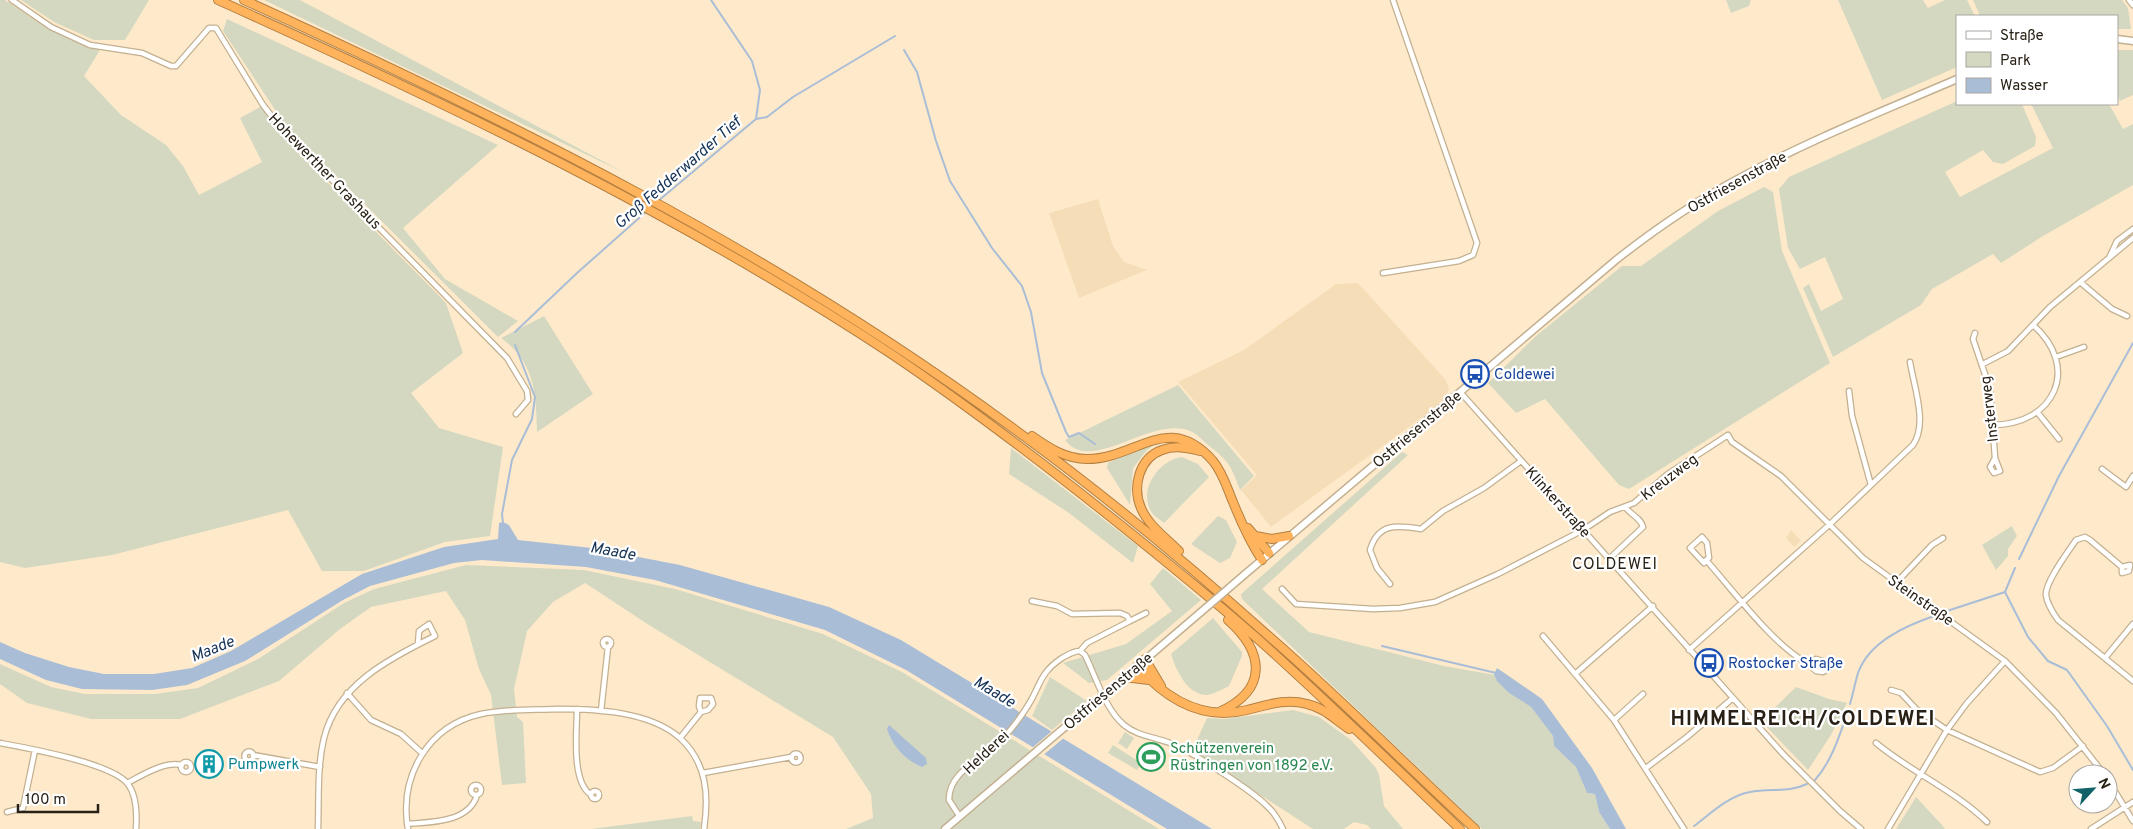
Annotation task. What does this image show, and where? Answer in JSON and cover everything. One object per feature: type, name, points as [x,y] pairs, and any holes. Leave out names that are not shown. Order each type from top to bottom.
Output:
[{"type":"highway","points":[[218,0],[407,88],[664,218],[800,297],[892,355],[1036,458],[1192,582],[1266,646],[1460,829]]},
{"type":"highway","points":[[244,0],[447,95],[637,191],[804,287],[906,352],[1014,428],[1185,562],[1297,661],[1475,829]]},
{"type":"highway","points":[[1014,428],[1028,433],[1054,451],[1076,458],[1104,457],[1146,441],[1165,437],[1186,440],[1196,445],[1219,469],[1262,560]]},
{"type":"highway","points":[[1185,562],[1179,552],[1153,526],[1142,510],[1137,498],[1138,479],[1146,461],[1162,450],[1180,447],[1202,451]]},
{"type":"highway","points":[[1244,525],[1270,553]]},
{"type":"highway","points":[[1256,536],[1272,539],[1289,536]]},
{"type":"highway","points":[[1192,582],[1200,594],[1245,639],[1255,663],[1255,679],[1247,695],[1234,706],[1218,713]]},
{"type":"highway","points":[[1145,659],[1162,688]]},
{"type":"highway","points":[[1137,666],[1149,680],[1173,698],[1192,708],[1231,714],[1277,702],[1297,702],[1328,712],[1348,729],[1358,732]]},
{"type":"highway","points":[[1124,677],[1149,680]]},
{"type":"main road","points":[[2118,39],[2133,41]]},
{"type":"main road","name":"Ostfriesenstraße","points":[[945,829],[1289,536],[1461,394],[1616,260],[1690,206],[1777,159],[1956,79]]},
{"type":"street","name":"Hohewerther Grashaus","points":[[12,0],[51,27],[90,45],[142,52],[171,66],[176,66],[209,28],[216,28],[263,105],[281,128],[507,358],[527,391],[528,400],[516,414]]},
{"type":"street","points":[[1383,273],[1460,262],[1474,255],[1477,243],[1393,0]]},
{"type":"street","points":[[2129,0],[2133,5]]},
{"type":"street","points":[[2110,258],[2114,245],[2133,229]]},
{"type":"street","points":[[1983,364],[2008,351],[2033,324],[2133,238]]},
{"type":"street","points":[[2080,282],[2112,309],[2127,316]]},
{"type":"street","points":[[1992,425],[2016,424],[2038,413],[2049,402],[2055,389],[2058,373],[2056,357],[2050,344],[2033,324]]},
{"type":"street","name":"Insterweg","points":[[1975,333],[1974,339],[1990,389],[1995,458]]},
{"type":"street","points":[[2056,357],[2084,347]]},
{"type":"street","points":[[1690,650],[1871,486],[1919,436],[1920,422],[1910,362]]},
{"type":"street","points":[[1849,391],[1852,416],[1871,486]]},
{"type":"street","name":"Klinkerstraße","points":[[1461,394],[1812,784],[1861,829]]},
{"type":"street","points":[[2038,413],[2059,439]]},
{"type":"street","name":"Kreuzweg","points":[[1583,530],[1610,512],[1643,498],[1668,474],[1728,435]]},
{"type":"street","name":"Steinstraße","points":[[1728,435],[1732,442],[1781,476],[1863,558],[1896,584],[1968,632],[2005,661],[2038,694],[2096,764]]},
{"type":"street","points":[[1390,584],[1377,568],[1370,550],[1374,536],[1386,528],[1404,526],[1421,529],[1443,511],[1484,488],[1521,461]]},
{"type":"street","points":[[2102,469],[2126,487],[2133,476]]},
{"type":"street","points":[[1609,559],[1643,527],[1639,520],[1625,507]]},
{"type":"street","points":[[1282,589],[1296,604],[1344,609],[1400,608],[1435,602],[1490,578],[1583,530]]},
{"type":"street","points":[[1702,537],[1707,543],[1709,558],[1706,560],[1704,563],[1690,548],[1702,537]]},
{"type":"street","points":[[1896,584],[1932,545],[1943,538]]},
{"type":"street","points":[[2122,567],[2085,538],[2076,540],[2048,586],[2046,595],[2051,610],[2058,620],[2133,681]]},
{"type":"street","points":[[1706,560],[1779,642],[1794,656],[1807,663]]},
{"type":"street","points":[[1032,601],[1057,606],[1072,614],[1120,613],[1127,616],[1130,621]]},
{"type":"street","points":[[1575,674],[1653,606]]},
{"type":"street","name":"Helderei","points":[[960,816],[949,800],[950,790],[972,763],[1004,738],[1026,708],[1040,680],[1048,669],[1073,652],[1080,651],[1087,644],[1146,613]]},
{"type":"street","points":[[318,829],[320,767],[328,725],[347,693],[373,671],[435,636],[429,624],[419,631],[418,644]]},
{"type":"street","points":[[2105,658],[2133,624]]},
{"type":"street","points":[[1543,636],[1614,720],[1684,829]]},
{"type":"street","points":[[601,711],[608,647]]},
{"type":"street","points":[[1080,651],[1085,656],[1110,707],[1124,725],[1136,733],[1170,743],[1212,768],[1267,806],[1283,829]]},
{"type":"street","points":[[1888,829],[1922,776],[1947,730],[1967,703],[2005,661]]},
{"type":"street","points":[[1891,690],[1901,693],[1916,709],[1947,730],[2040,772],[2053,768],[2083,746]]},
{"type":"street","points":[[347,693],[371,720],[401,734],[422,753]]},
{"type":"street","points":[[1614,720],[1643,694]]},
{"type":"street","points":[[1646,768],[1687,737],[1733,698]]},
{"type":"street","points":[[577,709],[578,770],[586,791],[590,794]]},
{"type":"street","points":[[476,795],[475,801],[454,818],[407,827],[408,788],[415,765],[422,753],[435,738],[449,728],[480,714],[525,710],[577,709],[601,711],[646,720],[680,738],[694,756],[703,773],[707,794],[704,829]]},
{"type":"street","points":[[680,738],[701,712]]},
{"type":"street","points":[[0,743],[35,750],[106,769],[127,783],[134,796],[136,829]]},
{"type":"street","points":[[1876,743],[1922,776],[1954,794],[1987,822]]},
{"type":"street","points":[[7,812],[23,808],[35,750]]},
{"type":"street","points":[[253,755],[320,767]]},
{"type":"street","points":[[703,773],[791,757]]},
{"type":"street","points":[[127,783],[156,769],[176,764],[182,765]]},
{"type":"street","points":[[2118,794],[2133,821]]},
{"type":"street","points":[[2090,829],[2133,802]]},
{"type":"shaded area","points":[[1098,199],[1113,246],[1124,262],[1147,270],[1079,298],[1049,213]]},
{"type":"shaded area","points":[[1358,283],[1445,379],[1449,388],[1447,395],[1442,403],[1271,527],[1241,490],[1257,475],[1178,382],[1244,350],[1336,284]]},
{"type":"shaded area","points":[[1791,530],[1801,541],[1794,547],[1786,538]]},
{"type":"green space","points":[[0,0],[5,0],[49,30],[100,50],[84,76],[121,115],[166,145],[183,166],[199,195],[262,162],[240,118],[262,106],[282,136],[446,303],[463,353],[411,393],[439,428],[503,447],[490,536],[445,542],[364,571],[322,571],[288,510],[112,555],[25,568],[0,562]]},
{"type":"green space","points":[[21,0],[149,0],[125,40],[94,40],[54,22]]},
{"type":"green space","points":[[264,0],[300,0],[625,173]]},
{"type":"green space","points":[[1726,0],[1751,0],[1749,6],[1731,13]]},
{"type":"green space","points":[[1838,0],[1923,0],[1928,8],[1945,0],[1967,0],[1974,15],[1956,15],[1956,67],[1882,100]]},
{"type":"green space","points":[[1973,0],[2122,0],[2128,8],[2131,29],[2118,29],[2118,15],[1980,15]]},
{"type":"green space","points":[[227,19],[498,145],[403,228],[445,279],[518,321],[498,337],[285,125],[223,31]]},
{"type":"green space","points":[[2118,50],[2133,50],[2133,95],[2120,101],[2118,97]]},
{"type":"green space","points":[[1956,101],[1956,105],[2022,105],[2036,137],[2035,146],[2003,164],[1993,162],[1983,150],[1945,172],[1960,197],[2053,148],[2032,105],[2110,105],[2123,129],[2133,124],[2133,185],[2043,236],[2001,263],[1993,254],[1932,289],[1921,305],[1833,357],[1803,288],[1809,284],[1821,311],[1843,299],[1825,257],[1800,269],[1788,248],[1779,189],[1789,177]]},
{"type":"green space","points":[[1764,187],[1773,192],[1782,251],[1830,363],[1629,489],[1619,485],[1545,399],[1516,413],[1488,383],[1536,336],[1622,266],[1641,266],[1718,211]]},
{"type":"green space","points":[[544,316],[593,394],[537,432],[536,404],[527,368],[521,358],[501,338]]},
{"type":"green space","points":[[1178,385],[1254,476],[1240,490],[1231,468],[1224,459],[1192,432],[1176,428],[1160,430],[1107,448],[1091,451],[1077,449],[1065,440]]},
{"type":"green space","points":[[1152,443],[1153,446],[1147,450],[1133,468],[1130,505],[1107,468],[1108,463]]},
{"type":"green space","points":[[1011,448],[1138,546],[1133,563],[1069,513],[1009,474]]},
{"type":"green space","points":[[1402,452],[1408,455],[1262,589],[1309,632],[1444,666],[1495,675],[1509,693],[1531,707],[1553,736],[1554,746],[1576,767],[1587,793],[1595,794],[1599,812],[1610,829],[1482,829],[1242,599],[1241,594]]},
{"type":"green space","points":[[1182,457],[1198,464],[1209,477],[1164,523],[1152,513],[1148,504],[1149,486],[1158,470],[1173,459]]},
{"type":"green space","points":[[1218,516],[1226,520],[1237,542],[1230,558],[1220,563],[1191,544]]},
{"type":"green space","points":[[2012,526],[2017,536],[2008,549],[2008,556],[1996,570],[1982,545]]},
{"type":"green space","points":[[466,565],[584,570],[675,589],[823,634],[902,672],[1159,829],[846,829],[873,818],[871,794],[833,737],[649,625],[585,583],[553,602],[527,631],[514,689],[517,717],[523,722],[526,783],[502,785],[491,695],[479,669],[465,620],[446,591],[371,607],[340,629],[279,681],[180,719],[91,719],[27,703],[0,684],[0,664],[51,687],[85,694],[155,694],[198,688],[258,659],[344,603],[374,589]]},
{"type":"green space","points":[[1163,568],[1201,600],[1107,680],[1089,683],[1063,663],[1126,644],[1172,611],[1150,584]]},
{"type":"green space","points":[[1213,618],[1242,652],[1242,656],[1229,686],[1207,695],[1200,694],[1188,686],[1179,674],[1171,654]]},
{"type":"green space","points":[[1050,677],[1087,701],[1052,730],[1032,716]]},
{"type":"green space","points":[[1796,687],[1829,699],[1847,703],[1831,735],[1808,770],[1761,721]]},
{"type":"green space","points":[[1293,710],[1319,717],[1351,740],[1376,768],[1384,806],[1403,829],[1371,829],[1367,825],[1354,822],[1344,829],[1313,829],[1192,751],[1207,718],[1224,719]]},
{"type":"green space","points":[[1125,732],[1134,738],[1127,749],[1118,743]]},
{"type":"green space","points":[[1113,745],[1141,763],[1137,770],[1108,753]]},
{"type":"green space","points":[[1916,797],[1942,825],[1945,829],[1896,829]]},
{"type":"green space","points":[[692,816],[693,821],[701,822],[700,829],[591,829]]},
{"type":"water","points":[[503,522],[509,525],[518,540],[592,548],[680,565],[829,607],[901,640],[1212,829],[1167,829],[906,670],[825,630],[655,580],[586,567],[482,560],[454,563],[370,586],[343,600],[245,661],[187,685],[152,690],[82,689],[46,680],[0,659],[0,642],[25,653],[69,667],[104,674],[154,674],[192,668],[231,651],[362,574],[444,547],[498,539],[499,523]]},
{"type":"water","points":[[1497,668],[1542,699],[1592,768],[1626,829],[1610,829],[1599,812],[1595,794],[1587,793],[1576,767],[1554,746],[1553,736],[1531,707],[1509,693],[1497,681],[1494,674]]},
{"type":"water","points":[[889,725],[926,758],[927,764],[922,767],[910,761],[900,752],[887,729]]},
{"type":"pier","points":[[1053,730],[1065,737],[1042,756],[1031,749]]},
{"type":"waterway","name":"Groß Fedderwarder Tief","points":[[658,201],[756,119],[760,90],[752,61],[711,0]]},
{"type":"waterway","points":[[756,119],[767,117],[793,97],[895,36]]},
{"type":"waterway","points":[[904,50],[917,72],[936,141],[950,181],[992,248],[1022,286],[1031,312],[1042,373],[1066,432],[1069,437],[1079,433],[1095,444]]},
{"type":"waterway","name":"Groß Fedderwarder Tief","points":[[515,332],[577,273],[647,211]]},
{"type":"waterway","points":[[2019,559],[2059,476],[2133,343]]},
{"type":"waterway","name":"Groß Fedderwarder Tief","points":[[503,523],[502,514],[512,460],[532,419],[535,397],[515,345]]},
{"type":"waterway","points":[[1947,611],[2005,592],[2015,568]]},
{"type":"waterway","points":[[2005,592],[2028,637],[2048,661],[2067,670],[2107,726],[2133,770]]},
{"type":"waterway","points":[[1850,704],[1858,673],[1870,652],[1900,630],[1934,616]]},
{"type":"waterway","points":[[1382,646],[1496,673]]},
{"type":"waterway","points":[[1815,780],[1831,756],[1848,711]]},
{"type":"waterway","points":[[1694,826],[1720,806],[1743,794],[1800,787],[1807,784]]},
{"type":"place","name":"Coldewei","points":[[1475,374]]},
{"type":"place","name":"Rostocker Straße","points":[[1709,663]]},
{"type":"place","name":"Schützenverein Rüstringen von 1892 e.V.","points":[[1151,757]]},
{"type":"place","name":"Pumpwerk","points":[[209,764]]},
{"type":"district","name":"COLDEWEI","points":[[1615,563]]},
{"type":"district","name":"HIMMELREICH/COLDEWEI","points":[[1803,718]]},
{"type":"water label","name":"Maade","points":[[613,550]]},
{"type":"water label","name":"Maade","points":[[212,648]]},
{"type":"water label","name":"Maade","points":[[995,691]]}]
